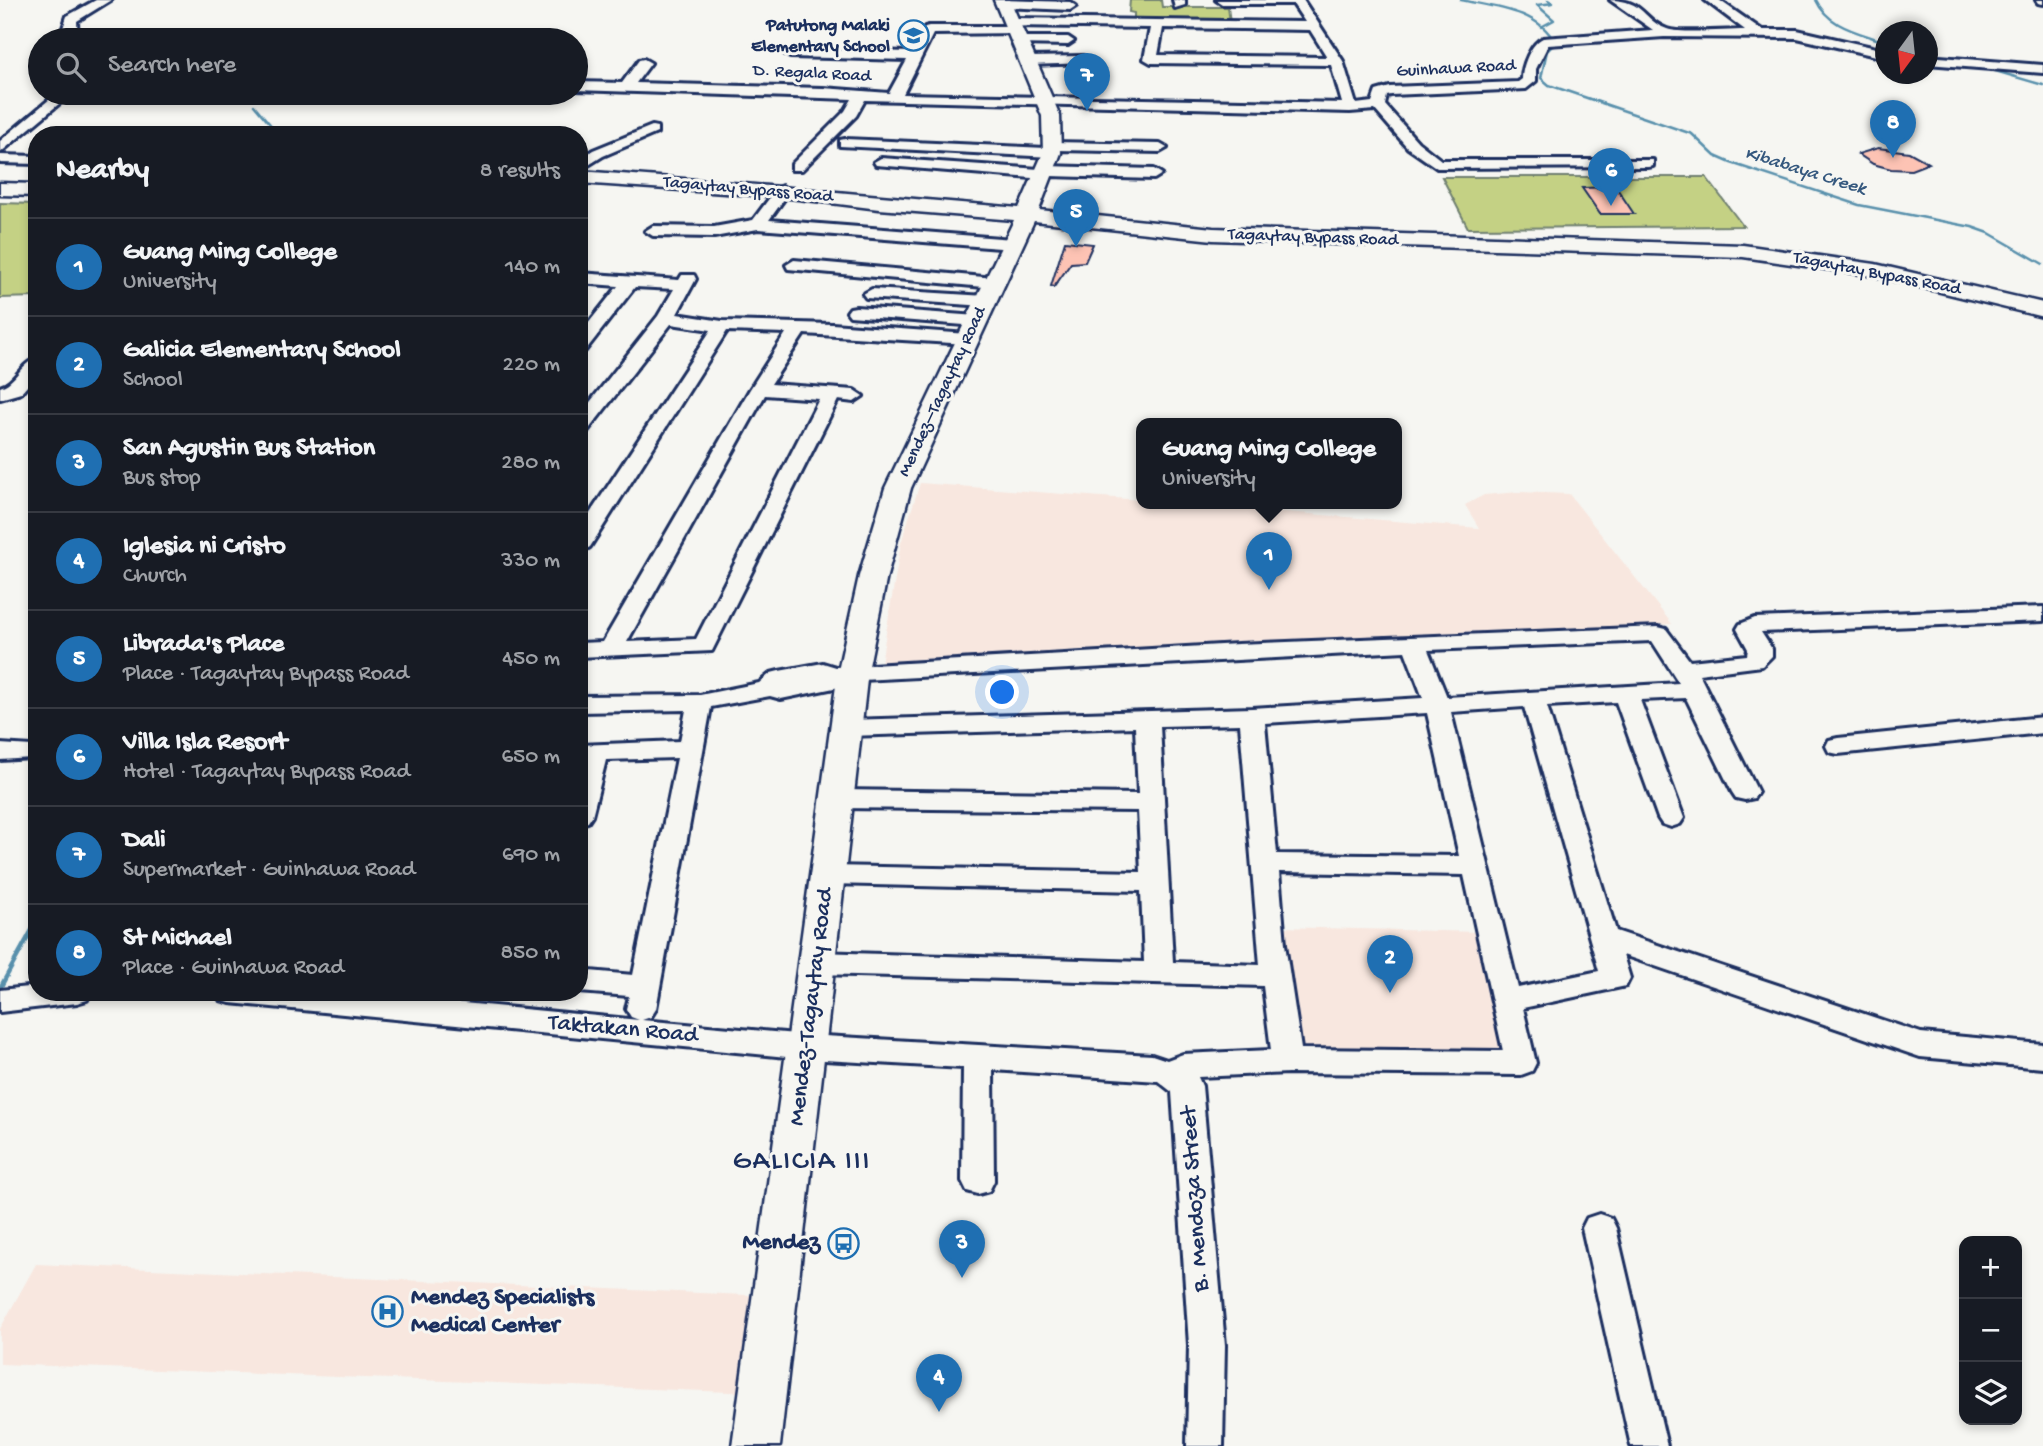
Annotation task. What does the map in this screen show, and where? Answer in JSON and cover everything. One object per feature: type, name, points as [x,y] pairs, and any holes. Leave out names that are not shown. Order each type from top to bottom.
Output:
[{"type":"main road","name":"Mendez–Tagaytay Road","points":[[846,691],[887,521],[914,453],[1026,216],[1048,161],[1051,116],[1003,2]]},
{"type":"main road","name":"Tagaytay Bypass Road","points":[[588,178],[782,191],[865,202],[1246,236],[1743,251],[1875,270],[2043,310]]},
{"type":"main road","points":[[0,189],[28,190]]},
{"type":"main road","name":"Mendez-Tagaytay Road","points":[[756,1446],[839,799],[846,691]]},
{"type":"street","points":[[69,28],[71,19],[105,0]]},
{"type":"street","points":[[1222,0],[1295,0],[1315,26],[1319,45],[1336,61],[1350,108]]},
{"type":"street","points":[[1243,0],[1256,26]]},
{"type":"street","points":[[1616,0],[1634,9],[1664,33]]},
{"type":"street","points":[[1711,0],[1758,33]]},
{"type":"street","points":[[1003,2],[1070,6]]},
{"type":"street","points":[[896,93],[929,30],[934,28],[1017,31],[1157,25],[1315,26]]},
{"type":"street","points":[[1157,25],[1161,44],[1151,60],[1336,61]]},
{"type":"street","points":[[1017,31],[1068,41]]},
{"type":"street","name":"Guinhawa Road","points":[[1043,96],[1350,108],[1378,105],[1381,94],[1390,91],[1527,84],[1529,69],[1539,47],[1557,40],[1664,33],[1807,34],[1875,51]]},
{"type":"street","points":[[790,52],[914,57]]},
{"type":"street","points":[[1029,61],[1083,60]]},
{"type":"street","points":[[1938,61],[2043,69]]},
{"type":"street","points":[[626,88],[644,63]]},
{"type":"street","name":"D. Regala Road","points":[[588,86],[861,95],[933,93],[1043,96]]},
{"type":"street","points":[[797,167],[844,120],[861,95]]},
{"type":"street","points":[[0,149],[49,105]]},
{"type":"street","points":[[1378,105],[1413,145],[1437,164],[1648,163]]},
{"type":"street","points":[[588,160],[598,153],[652,130]]},
{"type":"street","points":[[855,156],[1158,162],[1048,161],[855,156]]},
{"type":"street","points":[[0,159],[28,160]]},
{"type":"street","points":[[758,224],[782,191]]},
{"type":"street","points":[[653,231],[714,232],[758,224],[1013,244]]},
{"type":"street","points":[[794,265],[981,311]]},
{"type":"street","points":[[588,279],[686,282],[666,318],[588,418]]},
{"type":"street","points":[[588,336],[631,281]]},
{"type":"street","points":[[872,294],[981,311]]},
{"type":"street","points":[[856,313],[981,311]]},
{"type":"street","points":[[666,318],[722,326],[798,329],[832,328],[981,311]]},
{"type":"street","points":[[588,533],[722,326]]},
{"type":"street","points":[[611,649],[759,389],[798,329]]},
{"type":"street","points":[[0,393],[14,389],[28,374]]},
{"type":"street","points":[[759,389],[854,396]]},
{"type":"street","points":[[588,650],[704,646],[831,395]]},
{"type":"street","points":[[588,704],[700,702],[771,688],[781,692],[827,684],[834,680],[846,691],[1147,719],[1252,716],[1625,693],[1755,661],[1760,656],[1760,649],[1748,629],[1755,625],[2043,614]]},
{"type":"street","points":[[846,691],[1415,644],[1658,634],[1688,679],[1745,792]]},
{"type":"street","points":[[807,1047],[1152,1067],[1169,1073],[1184,1066],[1288,1061],[1521,1063],[1437,703],[1415,644]]},
{"type":"street","points":[[1625,693],[1671,818]]},
{"type":"street","points":[[1506,1000],[1616,978],[1533,698]]},
{"type":"street","points":[[588,983],[643,998],[700,702]]},
{"type":"street","points":[[1252,716],[1275,976],[1288,1061]]},
{"type":"street","points":[[1147,719],[1159,973]]},
{"type":"street","points":[[1838,746],[2043,725]]},
{"type":"street","points":[[588,752],[691,749]]},
{"type":"street","points":[[839,799],[1151,803]]},
{"type":"street","points":[[1265,863],[1475,866]]},
{"type":"street","points":[[829,875],[1154,882]]},
{"type":"street","points":[[1605,938],[1920,1045],[2043,1055]]},
{"type":"street","points":[[818,963],[1275,976]]},
{"type":"street","points":[[4,1001],[28,998]]},
{"type":"street","name":"Taktakan Road","points":[[324,1001],[807,1047]]},
{"type":"street","points":[[978,1057],[978,1181]]},
{"type":"street","name":"B. Mendoza Street","points":[[1169,1073],[1187,1086],[1207,1345],[1205,1446]]},
{"type":"street","points":[[1599,1228],[1649,1446]]},
{"type":"shaded area","points":[[920,483],[1136,500],[1136,509],[1251,509],[1479,528],[1465,505],[1484,495],[1519,492],[1569,494],[1672,624],[881,663],[901,543]]},
{"type":"shaded area","points":[[1279,927],[1480,932],[1509,1060],[1293,1053]]},
{"type":"shaded area","name":"Mendez Specialists Medical Center","points":[[36,1264],[769,1296],[757,1393],[0,1364],[0,1329]]},
{"type":"green space","points":[[1130,0],[1161,0],[1162,7],[1228,7],[1230,23],[1134,23],[1134,13],[1129,12]]},
{"type":"green space","points":[[1442,177],[1706,177],[1743,226],[1468,228]]},
{"type":"green space","points":[[0,203],[28,204],[28,297],[0,298]]},
{"type":"building","points":[[1878,148],[1909,152],[1929,163],[1911,170],[1891,169],[1873,164],[1858,154]]},
{"type":"building","points":[[1616,187],[1634,214],[1600,214],[1582,188]]},
{"type":"building","points":[[1065,241],[1093,244],[1085,262],[1071,263],[1054,287],[1051,286]]},
{"type":"waterway","name":"Kibabaya Creek","points":[[1461,0],[1514,12],[1542,27]]},
{"type":"waterway","points":[[1542,27],[1554,20],[1537,5],[1553,3],[1548,0]]},
{"type":"waterway","points":[[1816,0],[1837,23],[1875,39]]},
{"type":"waterway","name":"Kibabaya Creek","points":[[1542,27],[1555,43],[1547,51],[1541,78],[1549,85],[1692,134],[1715,156],[1731,163],[1859,205],[1972,227],[1989,233],[2043,264]]},
{"type":"waterway","name":"Kibabaya Creek","points":[[1987,66],[1985,68],[2043,85]]},
{"type":"waterway","points":[[254,105],[272,126]]},
{"type":"waterway","points":[[0,988],[28,937]]},
{"type":"place","name":"Patutong Malaki Elementary School","points":[[913,36]]},
{"type":"place","name":"Dali","points":[[1087,111]]},
{"type":"place","name":"St Michael","points":[[1893,158]]},
{"type":"place","name":"Villa Isla Resort","points":[[1611,206]]},
{"type":"place","name":"Librada's Place","points":[[1076,247]]},
{"type":"place","name":"Guang Ming College","points":[[1269,590]]},
{"type":"place","name":"Galicia Elementary School","points":[[1390,993]]},
{"type":"place","name":"Mendez","points":[[843,1243]]},
{"type":"place","name":"San Agustin Bus Station","points":[[962,1278]]},
{"type":"place","name":"Mendez Specialists Medical Center","points":[[388,1312]]},
{"type":"place","name":"Iglesia ni Cristo","points":[[939,1412]]},
{"type":"district","name":"GALICIA III","points":[[802,1162]]}]
